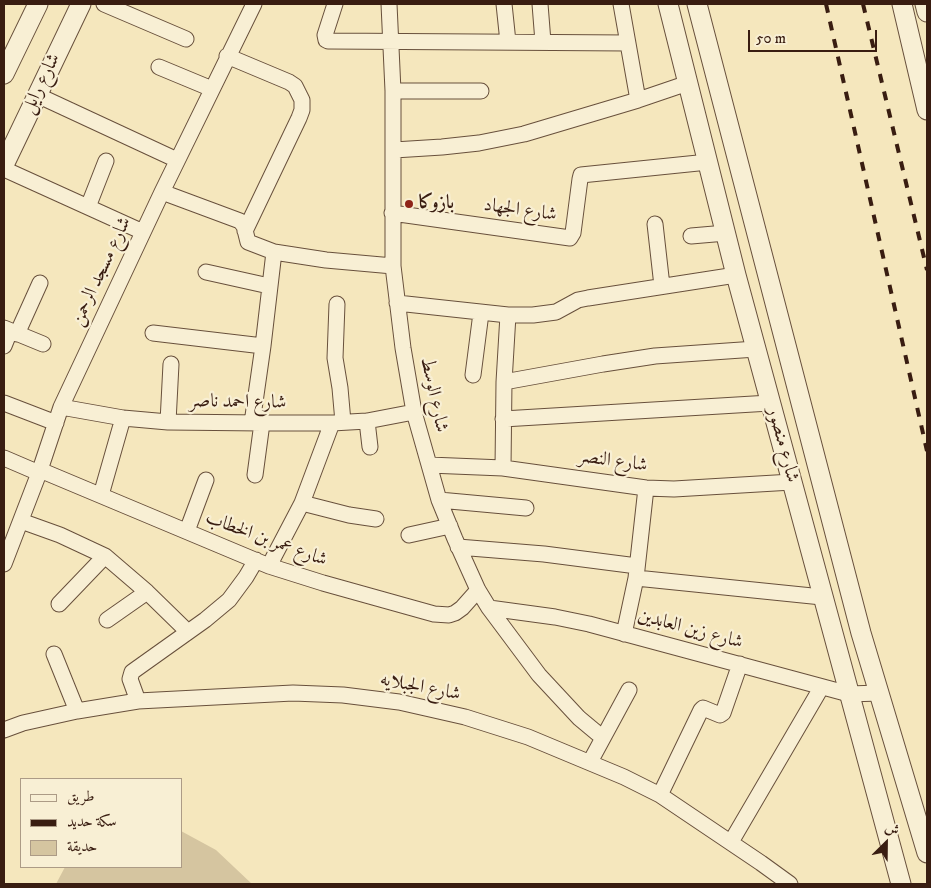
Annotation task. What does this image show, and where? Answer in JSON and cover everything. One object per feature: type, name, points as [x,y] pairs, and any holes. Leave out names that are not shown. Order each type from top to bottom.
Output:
[{"type":"street","name":"شارع رايل","points":[[4,74],[38,4]]},
{"type":"street","name":"شارع رايل","points":[[4,164],[81,4]]},
{"type":"street","points":[[104,4],[186,39]]},
{"type":"street","name":"شارع مسجد الرحمن","points":[[4,564],[62,407],[142,232],[254,4]]},
{"type":"street","points":[[335,4],[325,35],[326,40],[628,43]]},
{"type":"street","name":"شارع الوسط","points":[[389,4],[392,42],[394,150],[393,266],[403,348],[414,412],[439,500],[458,547],[488,608],[539,675],[579,718],[603,738]]},
{"type":"street","points":[[504,4],[508,42]]},
{"type":"street","points":[[540,4],[543,42]]},
{"type":"street","points":[[621,4],[638,100]]},
{"type":"street","name":"شارع منصور","points":[[668,4],[736,275],[900,884]]},
{"type":"street","name":"شارع منصور","points":[[697,4],[861,633],[927,853]]},
{"type":"street","points":[[902,4],[927,110]]},
{"type":"street","points":[[925,4],[927,12]]},
{"type":"street","points":[[227,56],[289,82],[295,86],[302,100],[302,110],[299,118],[245,230]]},
{"type":"street","points":[[160,67],[212,89]]},
{"type":"street","points":[[394,150],[469,144],[524,134],[688,83]]},
{"type":"street","points":[[393,91],[481,91]]},
{"type":"street","points":[[37,95],[177,160]]},
{"type":"street","points":[[88,207],[106,161]]},
{"type":"street","name":"شارع الجهاد","points":[[392,213],[570,238],[573,234],[581,176],[708,162]]},
{"type":"street","points":[[4,169],[142,232]]},
{"type":"street","points":[[162,192],[240,221],[248,242],[274,252],[326,260],[393,266]]},
{"type":"street","points":[[655,224],[662,286]]},
{"type":"street","points":[[691,236],[726,233]]},
{"type":"street","points":[[255,475],[263,346],[274,252]]},
{"type":"street","points":[[206,272],[269,286]]},
{"type":"street","points":[[397,303],[508,316],[533,315],[556,312],[578,300],[588,298],[736,275]]},
{"type":"street","points":[[4,346],[40,282]]},
{"type":"street","points":[[138,701],[130,679],[132,672],[229,600],[246,578],[263,563],[302,503],[337,423],[340,388],[334,358],[337,304]]},
{"type":"street","points":[[474,375],[481,313]]},
{"type":"street","points":[[503,468],[504,382],[508,316]]},
{"type":"street","points":[[11,331],[43,344]]},
{"type":"street","points":[[153,333],[263,346]]},
{"type":"street","points":[[504,382],[655,356],[756,349]]},
{"type":"street","points":[[168,422],[171,364]]},
{"type":"street","points":[[4,403],[56,423]]},
{"type":"street","points":[[503,419],[770,403]]},
{"type":"street","name":"شارع احمد ناصر","points":[[62,407],[122,418],[168,422],[337,423],[367,421],[414,412]]},
{"type":"street","points":[[102,495],[122,418]]},
{"type":"street","points":[[367,421],[370,447]]},
{"type":"street","name":"شارع عمر بن الخطاب","points":[[4,458],[102,495],[263,563],[323,583],[440,615],[455,613],[478,590]]},
{"type":"street","name":"شارع النصر","points":[[429,465],[503,468],[646,488],[698,489],[792,482]]},
{"type":"street","points":[[187,531],[206,480]]},
{"type":"street","points":[[624,634],[637,572],[646,488]]},
{"type":"street","points":[[439,500],[526,508]]},
{"type":"street","points":[[302,503],[350,515],[376,519]]},
{"type":"street","points":[[21,521],[60,535],[106,556],[148,592],[188,632]]},
{"type":"street","points":[[409,535],[450,526]]},
{"type":"street","points":[[458,547],[544,554],[637,572],[822,597]]},
{"type":"street","points":[[59,604],[106,556]]},
{"type":"street","points":[[106,620],[148,592]]},
{"type":"street","name":"شارع زين العابدين","points":[[488,608],[555,617],[740,664],[821,688],[849,694],[879,693]]},
{"type":"street","points":[[54,654],[77,711]]},
{"type":"street","points":[[660,795],[701,710],[703,708],[720,715],[723,713],[740,664]]},
{"type":"street","points":[[731,842],[821,688]]},
{"type":"street","points":[[590,762],[629,690]]},
{"type":"street","name":"شارع الجبلايه","points":[[4,730],[23,723],[77,711],[138,701],[293,694],[343,696],[399,702],[465,717],[528,737],[624,777],[660,795],[790,884]]},
{"type":"green space","points":[[182,832],[216,850],[252,884],[56,884],[64,868],[182,868]]},
{"type":"railway","points":[[826,4],[927,451]]},
{"type":"railway","points":[[863,4],[927,270]]},
{"type":"place","name":"بازوكا","points":[[409,204]]}]
